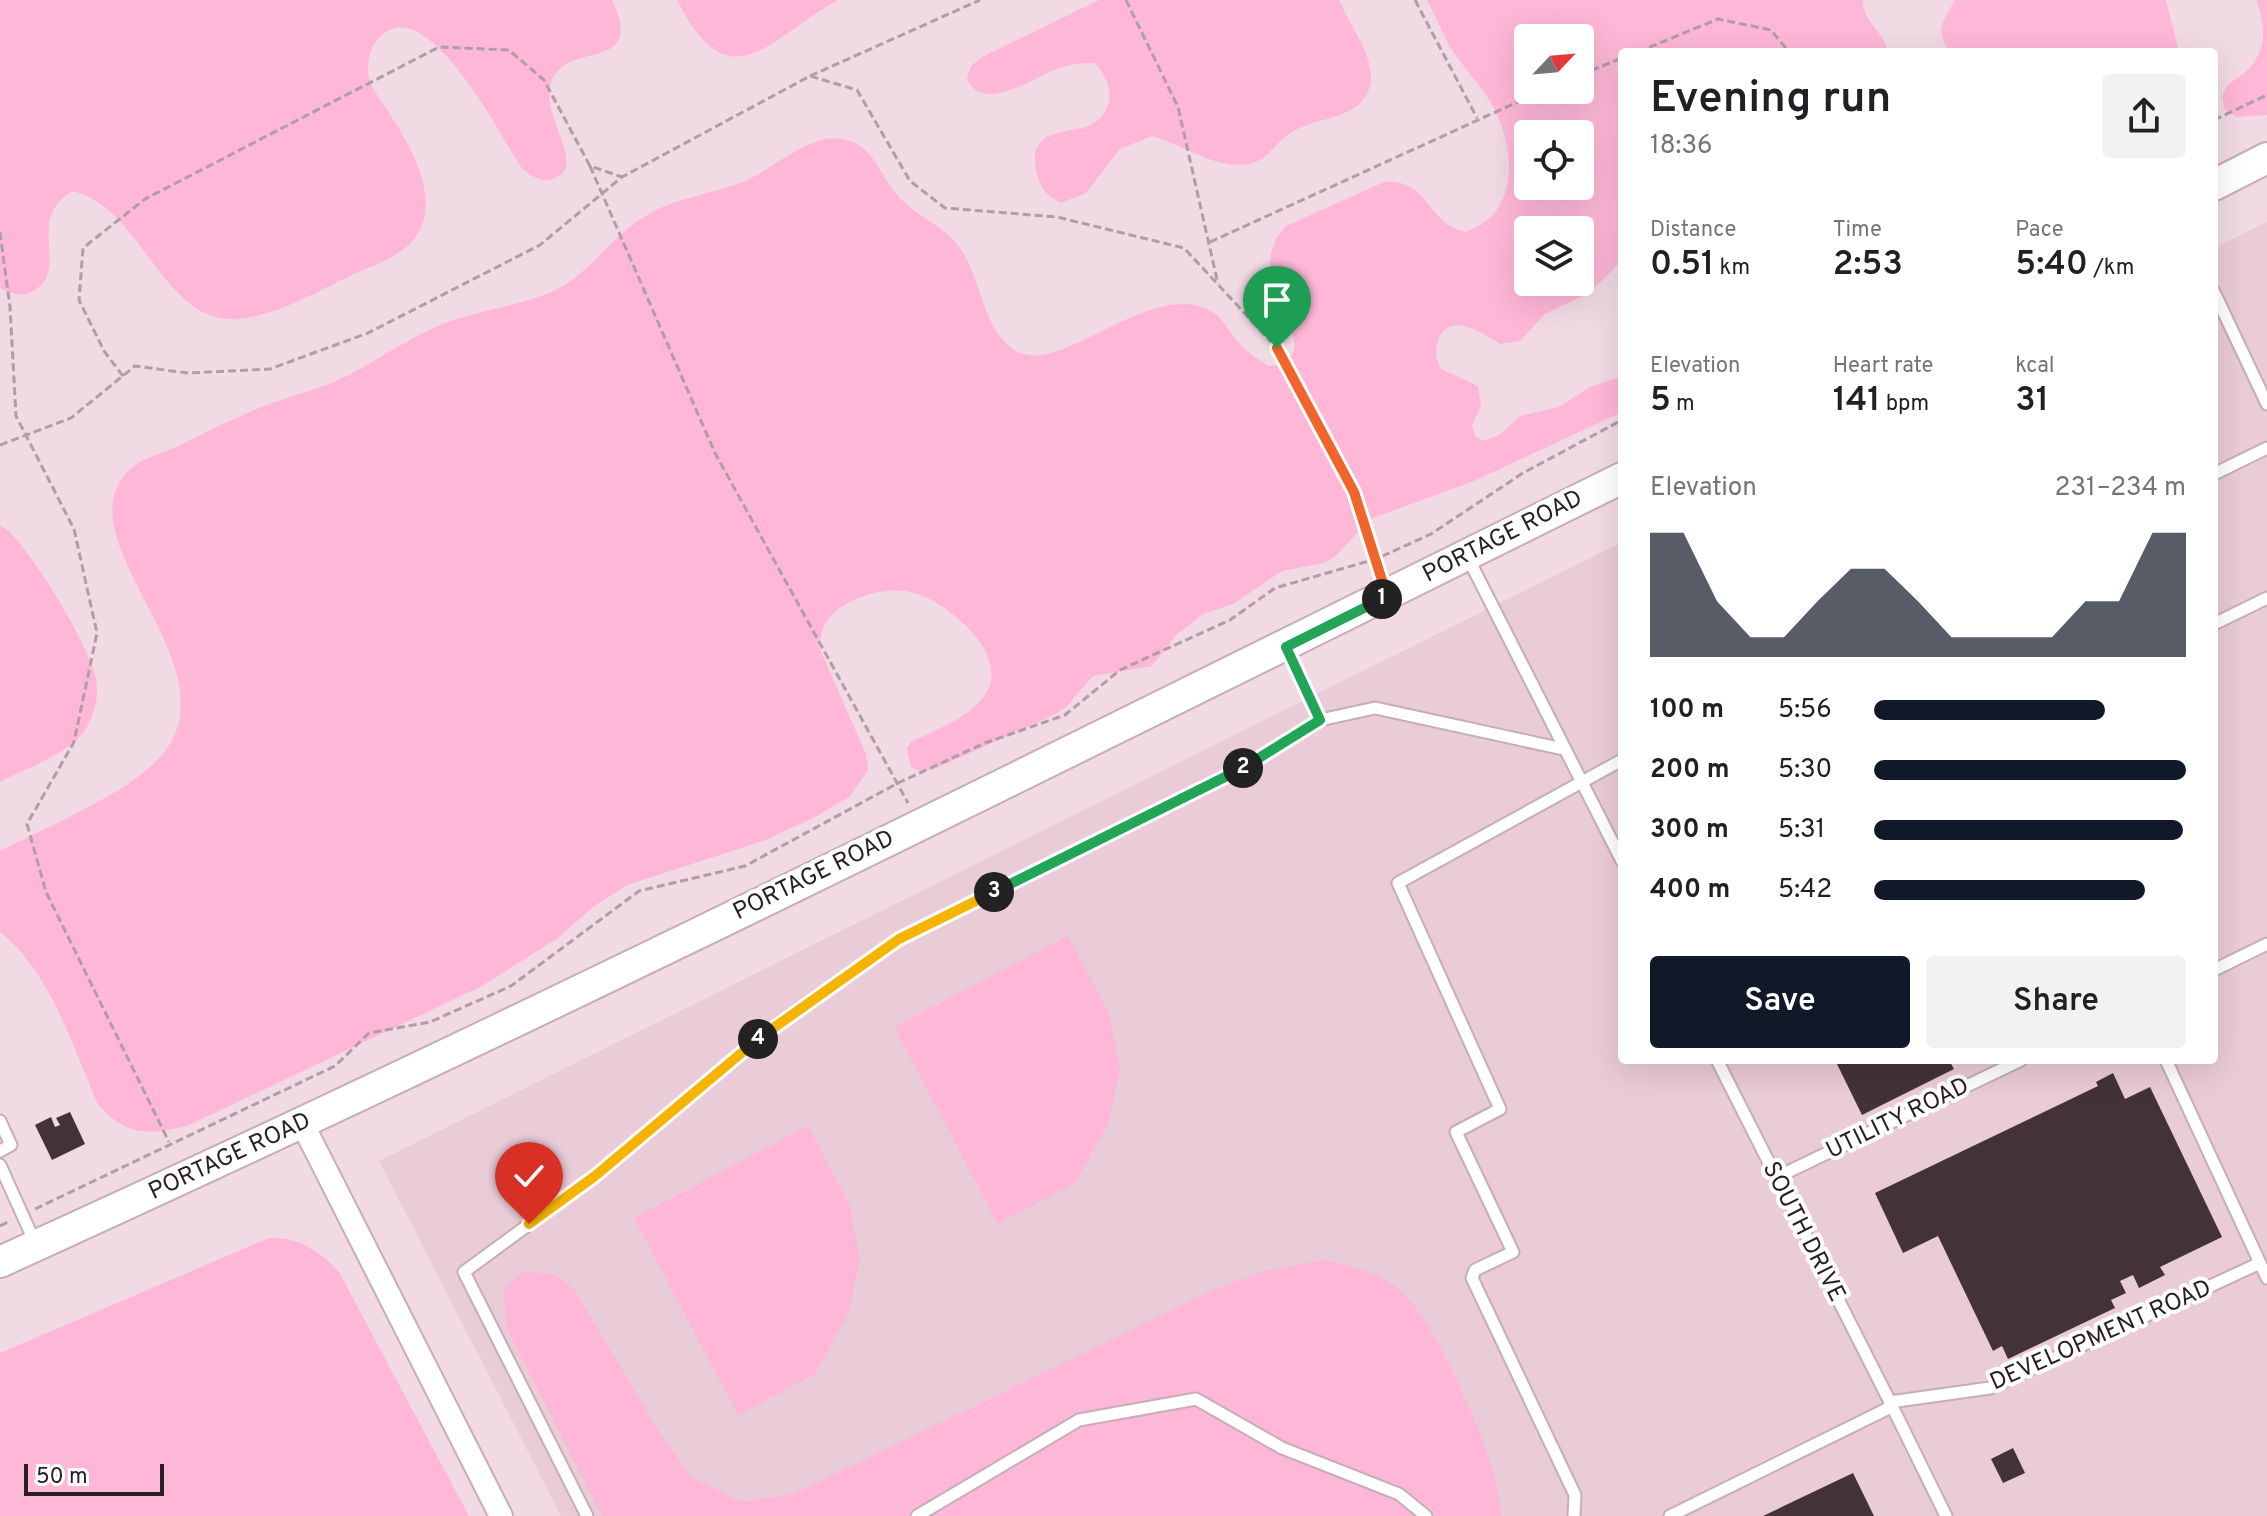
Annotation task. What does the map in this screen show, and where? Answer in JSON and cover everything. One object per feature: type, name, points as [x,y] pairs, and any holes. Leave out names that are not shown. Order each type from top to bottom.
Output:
[{"type":"main road","points":[[2218,183],[2267,158]]},
{"type":"main road","name":"PORTAGE ROAD","points":[[0,1262],[303,1125],[1286,647],[1618,480]]},
{"type":"street","points":[[303,1125],[501,1516]]},
{"type":"lane","points":[[2218,300],[2267,404]]},
{"type":"lane","points":[[2218,472],[2267,448]]},
{"type":"lane","points":[[1466,555],[1618,853]]},
{"type":"lane","points":[[2218,622],[2267,598]]},
{"type":"lane","points":[[1286,647],[1320,720]]},
{"type":"lane","points":[[587,1516],[464,1272],[595,1176],[769,1030],[899,939],[1236,772],[1320,720],[1375,708],[1563,749]]},
{"type":"lane","points":[[1574,1516],[1575,1495],[1472,1278],[1475,1270],[1513,1252],[1456,1132],[1500,1109],[1398,883],[1618,762]]},
{"type":"lane","points":[[2218,968],[2267,944]]},
{"type":"lane","name":"SOUTH DRIVE","points":[[1719,1064],[1946,1516]]},
{"type":"lane","name":"UTILITY ROAD","points":[[1775,1178],[2013,1064]]},
{"type":"lane","points":[[2168,1064],[2267,1278]]},
{"type":"lane","points":[[0,1121],[11,1145],[0,1151]]},
{"type":"lane","points":[[0,1165],[37,1245]]},
{"type":"lane","name":"DEVELOPMENT ROAD","points":[[1890,1402],[1990,1388],[2260,1263]]},
{"type":"lane","points":[[917,1516],[1079,1420],[1196,1399],[1282,1448],[1399,1494],[1426,1516]]},
{"type":"lane","points":[[1670,1516],[1889,1408],[1890,1402]]},
{"type":"path","points":[[0,445],[71,418],[135,366],[188,373],[270,369],[368,333],[540,245],[622,177],[810,76],[980,0]]},
{"type":"path","points":[[1126,0],[1178,107],[1219,285]]},
{"type":"path","points":[[1415,0],[1477,118]]},
{"type":"path","points":[[1648,48],[1718,19],[1771,30],[1786,48]]},
{"type":"path","points":[[123,376],[104,351],[79,300],[83,248],[145,199],[318,112],[425,53],[439,47],[509,50],[544,80],[604,192],[715,453],[898,783],[918,826]]},
{"type":"path","points":[[1594,69],[1618,60]]},
{"type":"path","points":[[810,76],[857,90],[910,181],[945,208],[1057,217],[1184,248],[1277,348],[1354,492],[1387,596]]},
{"type":"path","points":[[2218,118],[2267,95]]},
{"type":"path","points":[[1210,242],[1514,103]]},
{"type":"path","points":[[590,166],[622,177]]},
{"type":"path","points":[[0,232],[10,307],[16,416],[74,529],[97,633],[74,742],[27,824],[46,892],[169,1142]]},
{"type":"path","points":[[0,1226],[169,1142],[335,1066],[369,1033],[430,1022],[511,986],[639,891],[745,866],[898,783],[985,743],[1065,715],[1120,670],[1230,620],[1275,588],[1376,559],[1431,534],[1523,473],[1618,422]]},
{"type":"shaded area","points":[[0,0],[612,0],[620,23],[620,38],[613,47],[561,68],[552,80],[549,94],[551,109],[566,163],[563,173],[543,180],[520,166],[464,78],[426,37],[407,28],[384,33],[371,52],[369,76],[409,146],[423,184],[426,203],[423,221],[415,238],[390,258],[299,301],[269,313],[238,319],[212,316],[190,304],[171,286],[118,219],[97,202],[72,191],[58,203],[51,215],[49,267],[43,283],[35,290],[22,294],[0,288]]},
{"type":"shaded area","points":[[677,0],[838,0],[770,45],[751,54],[733,56],[715,50],[696,32]]},
{"type":"shaded area","points":[[1099,0],[1339,0],[1368,59],[1370,87],[1357,106],[1341,115],[1297,129],[1262,159],[1248,164],[1217,162],[1152,136],[1120,149],[1086,193],[1061,203],[1047,194],[1039,181],[1035,156],[1038,146],[1052,135],[1090,125],[1105,112],[1109,96],[1106,78],[1101,70],[1095,63],[1071,65],[996,94],[974,89],[967,79],[970,67],[982,57]]},
{"type":"shaded area","points":[[1427,0],[1863,0],[1866,14],[1887,48],[1618,48],[1618,265],[1594,288],[1594,216],[1514,216],[1514,296],[1582,296],[1545,314],[1520,341],[1500,344],[1460,325],[1445,330],[1436,350],[1441,369],[1478,386],[1481,407],[1472,425],[1475,436],[1482,441],[1498,436],[1520,416],[1559,407],[1590,387],[1618,377],[1618,414],[1474,481],[1370,519],[1336,556],[1324,563],[1282,571],[1233,604],[1203,614],[1176,635],[1152,666],[1093,676],[1066,707],[1054,715],[934,769],[919,771],[911,767],[907,748],[911,742],[963,715],[981,700],[991,676],[982,645],[942,606],[914,593],[880,592],[856,599],[831,616],[824,626],[819,647],[866,754],[868,770],[850,796],[817,816],[763,841],[627,885],[593,907],[558,938],[482,986],[189,1125],[162,1131],[139,1131],[118,1122],[98,1104],[47,989],[18,949],[0,932],[0,851],[128,784],[161,756],[179,722],[180,687],[168,649],[118,540],[112,507],[122,478],[134,466],[248,413],[341,379],[437,326],[549,293],[575,278],[644,217],[679,201],[740,183],[802,148],[828,139],[842,139],[862,147],[899,197],[955,242],[969,263],[995,329],[1014,350],[1032,355],[1054,352],[1131,317],[1183,304],[1213,312],[1242,346],[1268,366],[1284,363],[1292,355],[1294,343],[1292,329],[1274,283],[1270,258],[1278,236],[1286,226],[1384,182],[1411,187],[1442,220],[1465,232],[1484,222],[1498,208],[1506,191],[1509,172],[1503,131],[1486,95],[1458,58]]},
{"type":"shaded area","points":[[1955,0],[2166,0],[2178,48],[1948,48],[1941,31]]},
{"type":"shaded area","points":[[2256,0],[2267,0],[2267,115],[2237,117],[2225,110],[2222,97],[2228,86],[2251,66],[2261,49],[2263,30]]},
{"type":"shaded area","points":[[2267,222],[2267,1516],[561,1516],[379,1161],[1618,544],[1618,1064],[2218,1064],[2218,246]]},
{"type":"shaded area","points":[[0,525],[25,550],[56,596],[92,664],[97,692],[87,727],[71,745],[0,782]]},
{"type":"shaded area","points":[[1068,936],[1110,1015],[1120,1070],[1108,1123],[1075,1183],[998,1224],[894,1027]]},
{"type":"shaded area","points":[[808,1126],[850,1206],[860,1261],[848,1314],[815,1374],[738,1415],[634,1218]]},
{"type":"shaded area","points":[[269,1238],[308,1246],[339,1272],[469,1516],[0,1516],[0,1353]]},
{"type":"shaded area","points":[[1325,1260],[1376,1275],[1403,1293],[1417,1310],[1450,1365],[1480,1433],[1499,1494],[1501,1516],[602,1516],[507,1328],[503,1290],[521,1272],[554,1274],[575,1290],[658,1430],[691,1477],[741,1502],[794,1494],[1213,1290],[1265,1271]]},
{"type":"building","points":[[1837,1064],[1951,1064],[1954,1069],[1862,1115]]},
{"type":"building","points":[[2113,1073],[2125,1099],[2150,1087],[2222,1237],[2160,1267],[2165,1275],[2139,1288],[2133,1275],[2120,1281],[2126,1293],[2111,1300],[2115,1308],[2008,1359],[2002,1346],[1993,1351],[1938,1236],[1903,1253],[1875,1193],[2098,1086],[2096,1082]]},
{"type":"building","points":[[70,1112],[85,1144],[52,1160],[35,1125],[51,1117],[55,1127],[60,1125],[56,1118]]},
{"type":"building","points":[[2013,1448],[2025,1473],[2003,1483],[1991,1459]]},
{"type":"building","points":[[1853,1473],[1874,1516],[1763,1516]]},
{"type":"route","points":[[529,1224],[595,1176],[769,1030],[899,939],[1236,772],[1320,720],[1286,647],[1387,596],[1354,492],[1277,348]]}]
